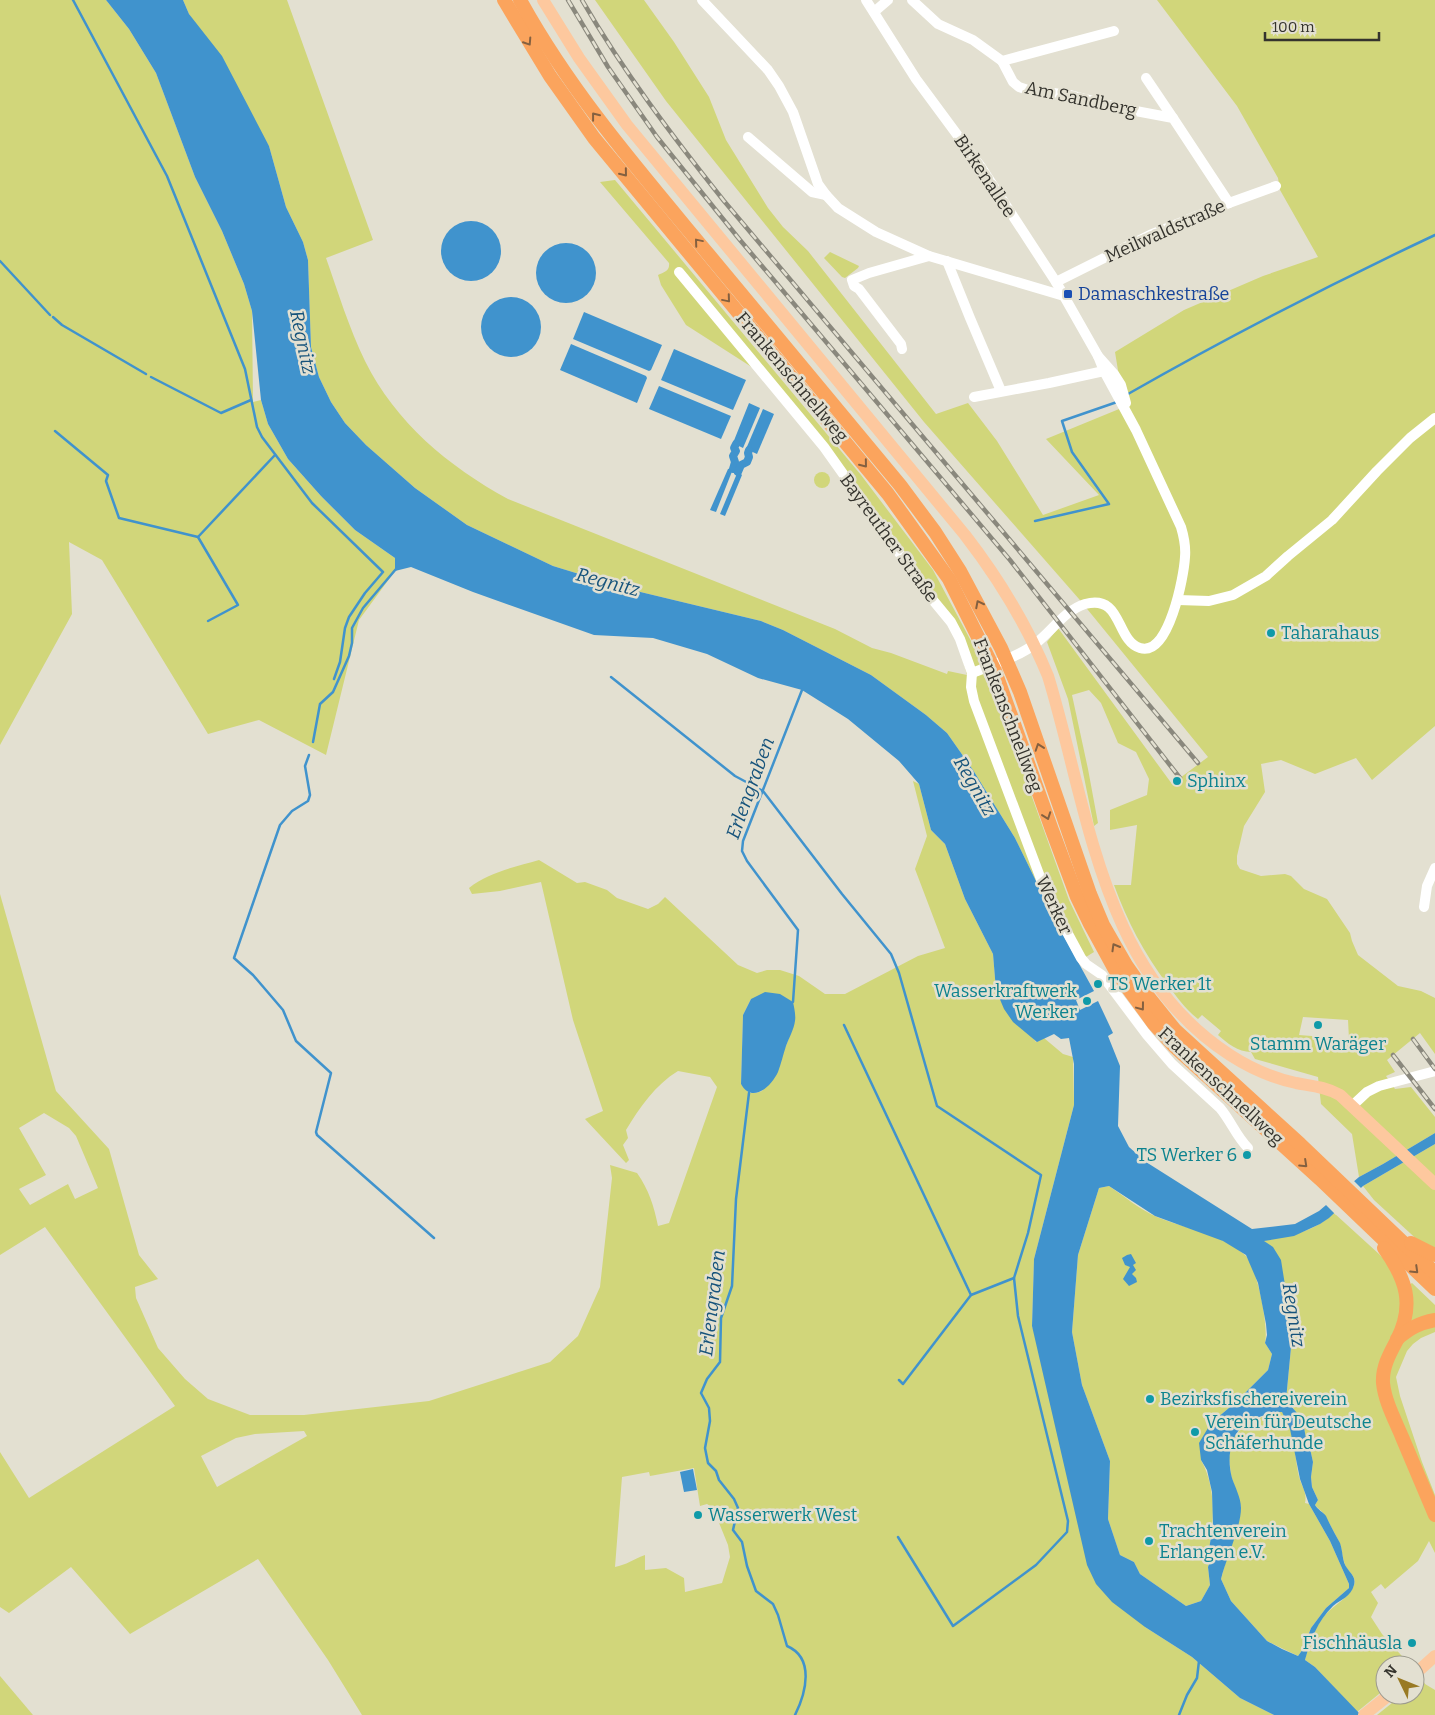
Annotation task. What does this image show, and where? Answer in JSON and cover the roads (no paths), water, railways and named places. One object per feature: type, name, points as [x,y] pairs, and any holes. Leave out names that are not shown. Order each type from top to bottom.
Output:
[{"type":"highway","name":"Frankenschnellweg","points":[[504,0],[550,76],[594,138],[894,502],[949,579],[988,654],[1077,897],[1114,968],[1154,1024],[1174,1046],[1325,1176]]},
{"type":"highway","name":"Frankenschnellweg","points":[[520,0],[551,52],[589,108],[642,175],[900,485],[935,532],[960,571],[1012,671],[1090,894],[1103,925],[1126,965],[1150,999],[1175,1030],[1325,1176],[1361,1210],[1390,1230],[1435,1273]]},
{"type":"highway","name":"Frankenschnellweg","points":[[1361,1210],[1370,1226],[1435,1289]]},
{"type":"highway","points":[[1370,1226],[1390,1257],[1406,1288],[1406,1316],[1397,1340]]},
{"type":"highway","points":[[1390,1230],[1435,1255]]},
{"type":"highway","points":[[1435,1320],[1422,1322],[1410,1328],[1397,1340],[1391,1348],[1384,1373],[1386,1396],[1435,1515]]},
{"type":"main road","points":[[543,0],[579,58],[654,159],[982,556],[1014,605],[1048,676],[1077,791],[1101,872],[1123,928],[1151,976],[1171,1003],[1210,1042],[1232,1057],[1267,1074],[1296,1083],[1328,1089],[1340,1095],[1432,1181]]},
{"type":"main road","points":[[1425,1665],[1435,1656]]},
{"type":"main road","points":[[1364,1715],[1376,1705]]},
{"type":"street","points":[[702,0],[768,70],[786,98],[814,174],[826,195],[838,208],[890,239],[929,256],[1064,296]]},
{"type":"street","name":"Birkenallee","points":[[866,0],[916,79],[981,167],[1056,282],[1128,414]]},
{"type":"street","points":[[874,12],[888,0]]},
{"type":"street","name":"Am Sandberg","points":[[912,0],[938,24],[973,40],[1002,60],[1013,82],[1019,87],[1173,118]]},
{"type":"street","name":"Am Sandberg","points":[[1002,60],[1114,31]]},
{"type":"street","name":"Am Sandberg","points":[[1146,78],[1229,203]]},
{"type":"street","points":[[748,138],[812,192],[826,195]]},
{"type":"street","name":"Meilwaldstraße","points":[[1056,282],[1150,235],[1276,186]]},
{"type":"street","points":[[902,349],[901,344],[852,280],[868,273],[929,256]]},
{"type":"street","points":[[947,261],[1002,391]]},
{"type":"street","name":"Bayreuther Straße","points":[[679,272],[836,463],[957,632],[972,673]]},
{"type":"street","name":"Birkenallee","points":[[1098,356],[1121,385],[1128,414]]},
{"type":"street","points":[[974,396],[1104,371]]},
{"type":"street","points":[[972,673],[1034,645],[1074,610],[1084,604],[1106,605],[1115,613],[1125,634],[1140,648],[1148,648],[1160,641],[1178,600],[1185,556],[1184,534],[1128,414]]},
{"type":"street","points":[[1178,600],[1209,601],[1233,595],[1266,576],[1332,520],[1403,444],[1435,418]]},
{"type":"street","name":"Werker","points":[[972,673],[972,695],[1032,858],[1054,908],[1080,958],[1102,975],[1147,1035],[1172,1064],[1220,1108],[1240,1140],[1248,1148]]},
{"type":"street","points":[[1424,907],[1427,886],[1435,868]]},
{"type":"street","points":[[1352,1106],[1367,1092],[1391,1083],[1435,1071]]},
{"type":"water","name":"Regnitz","points":[[106,0],[183,0],[189,14],[222,56],[269,146],[286,207],[303,242],[308,260],[311,347],[319,377],[331,402],[345,423],[366,445],[415,488],[467,525],[553,566],[628,589],[761,621],[783,630],[871,675],[926,715],[947,733],[973,770],[1015,838],[1056,922],[1094,991],[1076,1000],[1080,1010],[1098,1001],[1113,1033],[1108,1036],[1120,1066],[1118,1126],[1129,1147],[1146,1162],[1252,1229],[1295,1224],[1319,1211],[1359,1177],[1435,1133],[1435,1144],[1363,1186],[1320,1224],[1294,1236],[1264,1241],[1273,1247],[1281,1260],[1291,1323],[1292,1337],[1286,1400],[1302,1419],[1306,1439],[1309,1444],[1313,1462],[1312,1487],[1318,1500],[1315,1505],[1326,1516],[1340,1543],[1345,1566],[1354,1580],[1351,1592],[1327,1612],[1319,1625],[1312,1638],[1305,1660],[1315,1667],[1361,1715],[1274,1715],[1240,1698],[1192,1657],[1145,1627],[1112,1602],[1096,1584],[1087,1565],[1032,1326],[1034,1259],[1074,1105],[1074,1064],[1069,1038],[1061,1039],[1054,1034],[1037,1042],[1013,1022],[1004,1009],[996,990],[993,954],[965,899],[945,844],[931,830],[919,784],[899,761],[848,719],[802,690],[758,678],[707,654],[653,638],[594,635],[473,592],[411,567],[395,571],[395,558],[355,530],[321,496],[288,459],[268,424],[261,400],[252,311],[244,284],[222,231],[195,177],[156,73],[129,29]],"holes":[[[1109,1186],[1155,1216],[1223,1241],[1246,1255],[1258,1283],[1266,1324],[1267,1335],[1265,1343],[1272,1354],[1268,1370],[1236,1402],[1211,1423],[1199,1443],[1201,1460],[1207,1470],[1212,1492],[1213,1525],[1208,1555],[1211,1558],[1208,1567],[1210,1585],[1201,1601],[1186,1606],[1140,1574],[1134,1562],[1120,1555],[1108,1519],[1110,1461],[1082,1385],[1072,1332],[1078,1255],[1099,1188]],[[1273,1412],[1282,1412],[1290,1429],[1300,1479],[1309,1504],[1330,1541],[1349,1584],[1349,1588],[1326,1608],[1311,1628],[1303,1649],[1298,1656],[1267,1641],[1231,1601],[1221,1579],[1236,1534],[1241,1508],[1239,1496],[1230,1471],[1230,1456],[1233,1442],[1245,1424]]]},
{"type":"water","points":[[465,221],[477,221],[488,226],[496,234],[501,245],[499,263],[488,276],[477,281],[465,281],[454,276],[446,268],[441,257],[441,245],[446,234],[454,226]]},
{"type":"water","points":[[560,243],[572,243],[583,248],[591,256],[596,267],[594,285],[583,298],[572,303],[560,303],[549,298],[541,290],[536,279],[536,267],[541,256],[549,248]]},
{"type":"water","points":[[505,297],[517,297],[528,302],[536,310],[541,321],[539,339],[528,352],[517,357],[505,357],[494,352],[486,344],[481,333],[481,321],[486,310],[494,302]]},
{"type":"water","points":[[584,312],[662,345],[651,370],[649,371],[573,339]]},
{"type":"water","points":[[571,344],[646,376],[647,378],[637,403],[560,370]]},
{"type":"water","points":[[674,349],[746,380],[733,410],[661,380]]},
{"type":"water","points":[[659,386],[731,416],[721,439],[649,409]]},
{"type":"water","points":[[749,403],[760,408],[743,448],[733,443]]},
{"type":"water","points":[[763,409],[774,414],[757,454],[746,449]]},
{"type":"water","points":[[728,469],[733,469],[716,512],[710,510]]},
{"type":"water","points":[[738,471],[742,475],[725,516],[720,514]]},
{"type":"water","points":[[765,992],[780,994],[793,1002],[795,1021],[775,1078],[761,1091],[750,1093],[741,1084],[743,1015],[751,999]]},
{"type":"water","points":[[1131,1254],[1136,1263],[1133,1265],[1136,1270],[1132,1274],[1137,1282],[1129,1286],[1123,1279],[1130,1267],[1125,1265],[1122,1258]]},
{"type":"water","points":[[693,1469],[697,1490],[684,1492],[680,1472]]},
{"type":"waterway","points":[[73,0],[167,176],[245,369],[257,427],[262,437],[312,503],[383,572],[365,593],[349,617],[345,628],[340,662],[334,679]]},
{"type":"waterway","points":[[1128,394],[1357,272],[1435,235]]},
{"type":"waterway","points":[[0,261],[50,315]]},
{"type":"waterway","points":[[53,317],[62,325],[146,374]]},
{"type":"waterway","points":[[151,377],[221,413],[251,400]]},
{"type":"waterway","points":[[1035,521],[1109,504],[1072,452],[1062,421],[1117,402]]},
{"type":"waterway","points":[[55,431],[108,475],[106,481],[119,518],[198,537],[275,455]]},
{"type":"waterway","points":[[733,469],[735,462],[733,456],[736,451],[734,448],[736,444]]},
{"type":"waterway","points":[[738,472],[741,465],[747,462],[749,450]]},
{"type":"waterway","points":[[198,537],[238,605],[208,621]]},
{"type":"waterway","points":[[313,742],[320,704],[333,692],[349,656],[352,643],[352,628],[363,608],[396,569]]},
{"type":"waterway","points":[[611,677],[735,776],[763,791],[891,954],[899,973],[937,1106],[1041,1175],[1028,1233],[1014,1278],[971,1295],[903,1384],[899,1380]]},
{"type":"waterway","name":"Erlengraben","points":[[793,1002],[798,930],[747,861],[742,851],[743,841],[802,690]]},
{"type":"waterway","points":[[309,755],[305,766],[310,795],[308,801],[292,811],[280,825],[234,958],[253,975],[283,1010],[296,1041],[331,1073],[316,1132],[317,1135],[434,1238]]},
{"type":"waterway","points":[[844,1025],[971,1295]]},
{"type":"waterway","name":"Erlengraben","points":[[749,1093],[736,1199],[732,1286],[721,1318],[720,1362],[707,1379],[701,1393],[709,1408],[710,1421],[705,1448],[708,1463],[716,1471],[719,1480],[734,1499],[738,1508],[733,1530],[742,1542],[747,1566],[756,1591],[773,1604],[787,1646],[796,1652],[802,1659],[805,1667],[805,1687],[795,1715]]},
{"type":"waterway","points":[[898,1537],[953,1626],[1036,1565],[1067,1532],[1068,1521],[1018,1316],[1014,1278]]},
{"type":"waterway","points":[[1179,1715],[1187,1695],[1197,1678],[1199,1661]]},
{"type":"railway","points":[[568,0],[608,67],[657,137],[740,240],[1010,560],[1180,778]]},
{"type":"railway","points":[[582,0],[614,52],[649,103],[724,201],[1198,763]]},
{"type":"railway","points":[[1413,1039],[1435,1069]]},
{"type":"railway","points":[[1393,1055],[1435,1109]]},
{"type":"place","name":"Damaschkestraße","points":[[1068,294]]},
{"type":"place","name":"Taharahaus","points":[[1271,633]]},
{"type":"place","name":"Sphinx","points":[[1177,781]]},
{"type":"place","name":"TS Werker 1t","points":[[1098,984]]},
{"type":"place","name":"Wasserkraftwerk Werker","points":[[1087,1001]]},
{"type":"place","name":"Stamm Waräger","points":[[1318,1025]]},
{"type":"place","name":"TS Werker 6","points":[[1247,1155]]},
{"type":"place","name":"Bezirksfischereiverein","points":[[1150,1399]]},
{"type":"place","name":"Verein für Deutsche Schäferhunde","points":[[1195,1432]]},
{"type":"place","name":"Wasserwerk West","points":[[698,1515]]},
{"type":"place","name":"Trachtenverein Erlangen e.V.","points":[[1149,1541]]},
{"type":"place","name":"Fischhäusla","points":[[1412,1643]]}]
